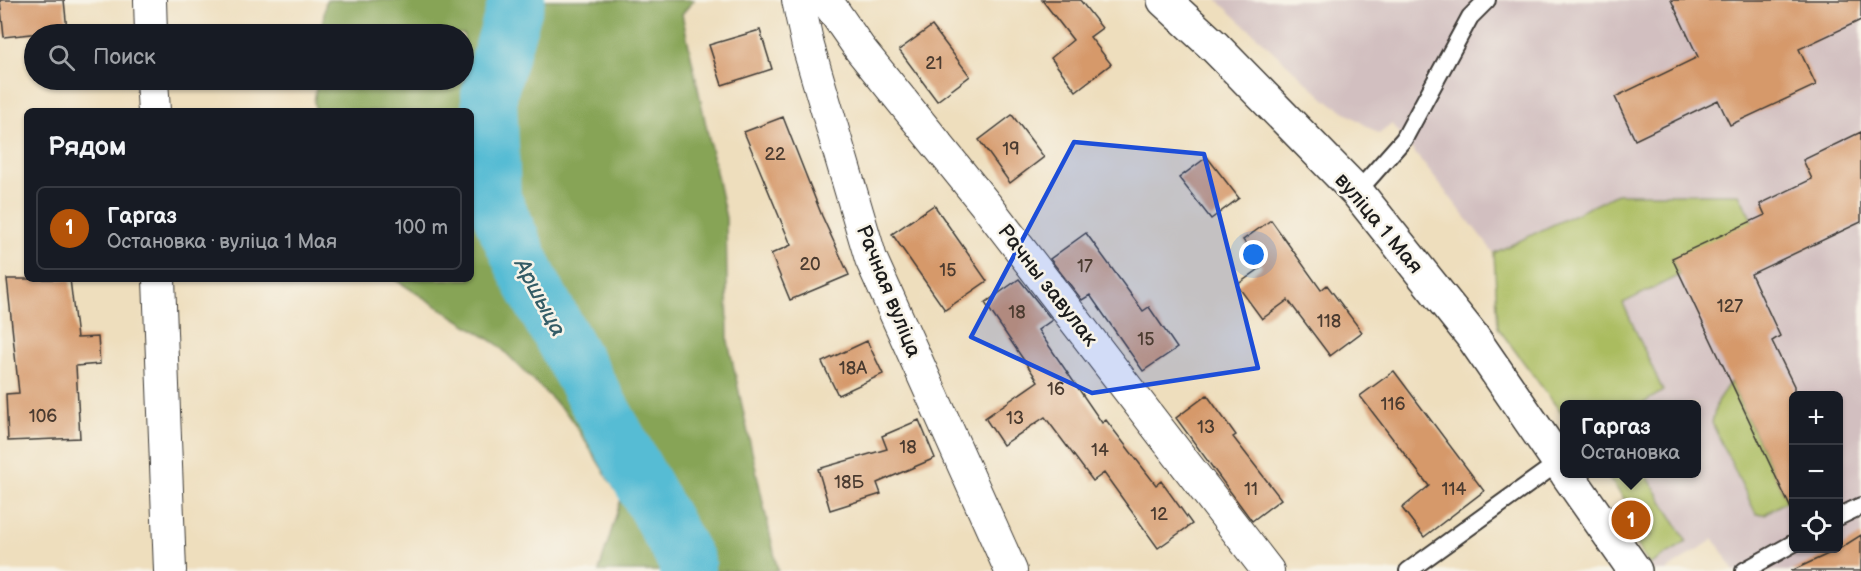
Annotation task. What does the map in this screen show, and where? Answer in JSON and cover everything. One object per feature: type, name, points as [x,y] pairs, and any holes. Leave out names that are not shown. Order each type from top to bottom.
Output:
[{"type":"street","points":[[150,0],[151,24]]},
{"type":"street","name":"Рачная вуліца","points":[[798,0],[808,46],[871,259],[1011,571]]},
{"type":"street","name":"Рачны завулак","points":[[826,0],[860,49],[986,204],[1268,571]]},
{"type":"street","name":"вуліца 1 Мая","points":[[1164,0],[1215,47],[1357,192],[1472,336],[1560,463]]},
{"type":"street","points":[[152,90],[153,108]]},
{"type":"street","points":[[159,282],[170,571]]},
{"type":"street","name":"вуліца 1 Мая","points":[[1570,478],[1635,571]]},
{"type":"lane","points":[[1357,192],[1404,139],[1470,17],[1487,0]]},
{"type":"lane","points":[[1408,571],[1560,472]]},
{"type":"lane","points":[[1843,515],[1861,506]]},
{"type":"lane","points":[[1744,571],[1789,546]]},
{"type":"highlighted area","points":[[1074,142],[1204,154],[1258,368],[1092,393],[971,337]]},
{"type":"shaded area","points":[[1217,0],[1861,0],[1861,571],[1734,571],[1714,539],[1666,571],[1653,571],[1637,545],[1651,535],[1609,478],[1701,478],[1701,400],[1560,400],[1560,411],[1498,328],[1494,253],[1392,124],[1379,134],[1325,99]]},
{"type":"green space","points":[[326,0],[694,0],[682,14],[726,218],[728,341],[778,571],[599,571],[621,499],[571,418],[497,344],[399,282],[474,282],[474,108],[315,108],[314,103],[316,90],[474,90],[474,24],[322,24]]},
{"type":"green space","points":[[1617,194],[1739,194],[1766,248],[1672,258],[1680,275],[1623,303],[1663,391],[1648,400],[1560,400],[1560,411],[1498,328],[1494,253]]},
{"type":"green space","points":[[1730,382],[1787,501],[1765,514],[1756,514],[1712,423],[1717,401]]},
{"type":"green space","points":[[1609,478],[1648,478],[1687,542],[1649,565],[1637,545],[1651,535]]},
{"type":"building","points":[[0,0],[64,0],[66,24],[24,24],[24,35],[4,37]]},
{"type":"building","points":[[1042,0],[1080,0],[1102,28],[1090,37],[1111,64],[1076,91],[1051,58],[1073,40]]},
{"type":"building","points":[[1671,0],[1861,0],[1861,20],[1799,49],[1816,85],[1730,125],[1718,100],[1635,140],[1615,97],[1698,57]]},
{"type":"building","points":[[932,26],[970,76],[937,101],[899,50]]},
{"type":"building","points":[[760,30],[772,69],[722,85],[709,45]]},
{"type":"building","points":[[1012,115],[1044,157],[1010,183],[979,140]]},
{"type":"building","points":[[783,117],[822,216],[849,275],[790,300],[771,254],[791,245],[744,132]]},
{"type":"building","points":[[1861,132],[1861,222],[1751,274],[1780,336],[1772,341],[1794,386],[1794,391],[1789,391],[1789,504],[1672,258],[1765,215],[1760,204],[1812,179],[1803,160]]},
{"type":"building","points":[[1207,157],[1239,198],[1211,219],[1179,178]]},
{"type":"building","points":[[934,205],[987,281],[945,310],[892,234]]},
{"type":"building","points":[[1271,220],[1321,290],[1327,285],[1362,332],[1330,356],[1288,300],[1262,319],[1237,285],[1262,267],[1243,240]]},
{"type":"building","points":[[1086,233],[1143,311],[1149,307],[1177,348],[1143,371],[1090,295],[1082,300],[1050,259]]},
{"type":"building","points":[[7,279],[24,279],[24,282],[70,282],[77,338],[98,337],[100,364],[76,366],[80,438],[8,441],[6,394],[19,393]]},
{"type":"building","points":[[1019,279],[1052,320],[1038,330],[1102,423],[1106,420],[1156,485],[1161,481],[1192,524],[1158,548],[1104,473],[1093,481],[1045,417],[1003,445],[985,418],[1038,381],[985,303]]},
{"type":"building","points":[[867,341],[883,374],[838,395],[822,362]]},
{"type":"building","points":[[1394,371],[1484,491],[1424,537],[1402,508],[1429,486],[1360,396]]},
{"type":"building","points":[[1207,395],[1236,435],[1233,437],[1281,499],[1252,521],[1176,418]]},
{"type":"building","points":[[919,420],[935,458],[877,483],[881,494],[830,510],[818,469],[887,449],[882,436]]},
{"type":"building","points":[[1861,535],[1861,571],[1791,571],[1830,553],[1843,553],[1843,546]]},
{"type":"waterway","name":"Аршыца","points":[[517,0],[489,94],[493,199],[531,282],[687,563],[687,571]]},
{"type":"place","name":"Гаргаз","points":[[1631,520]]}]
